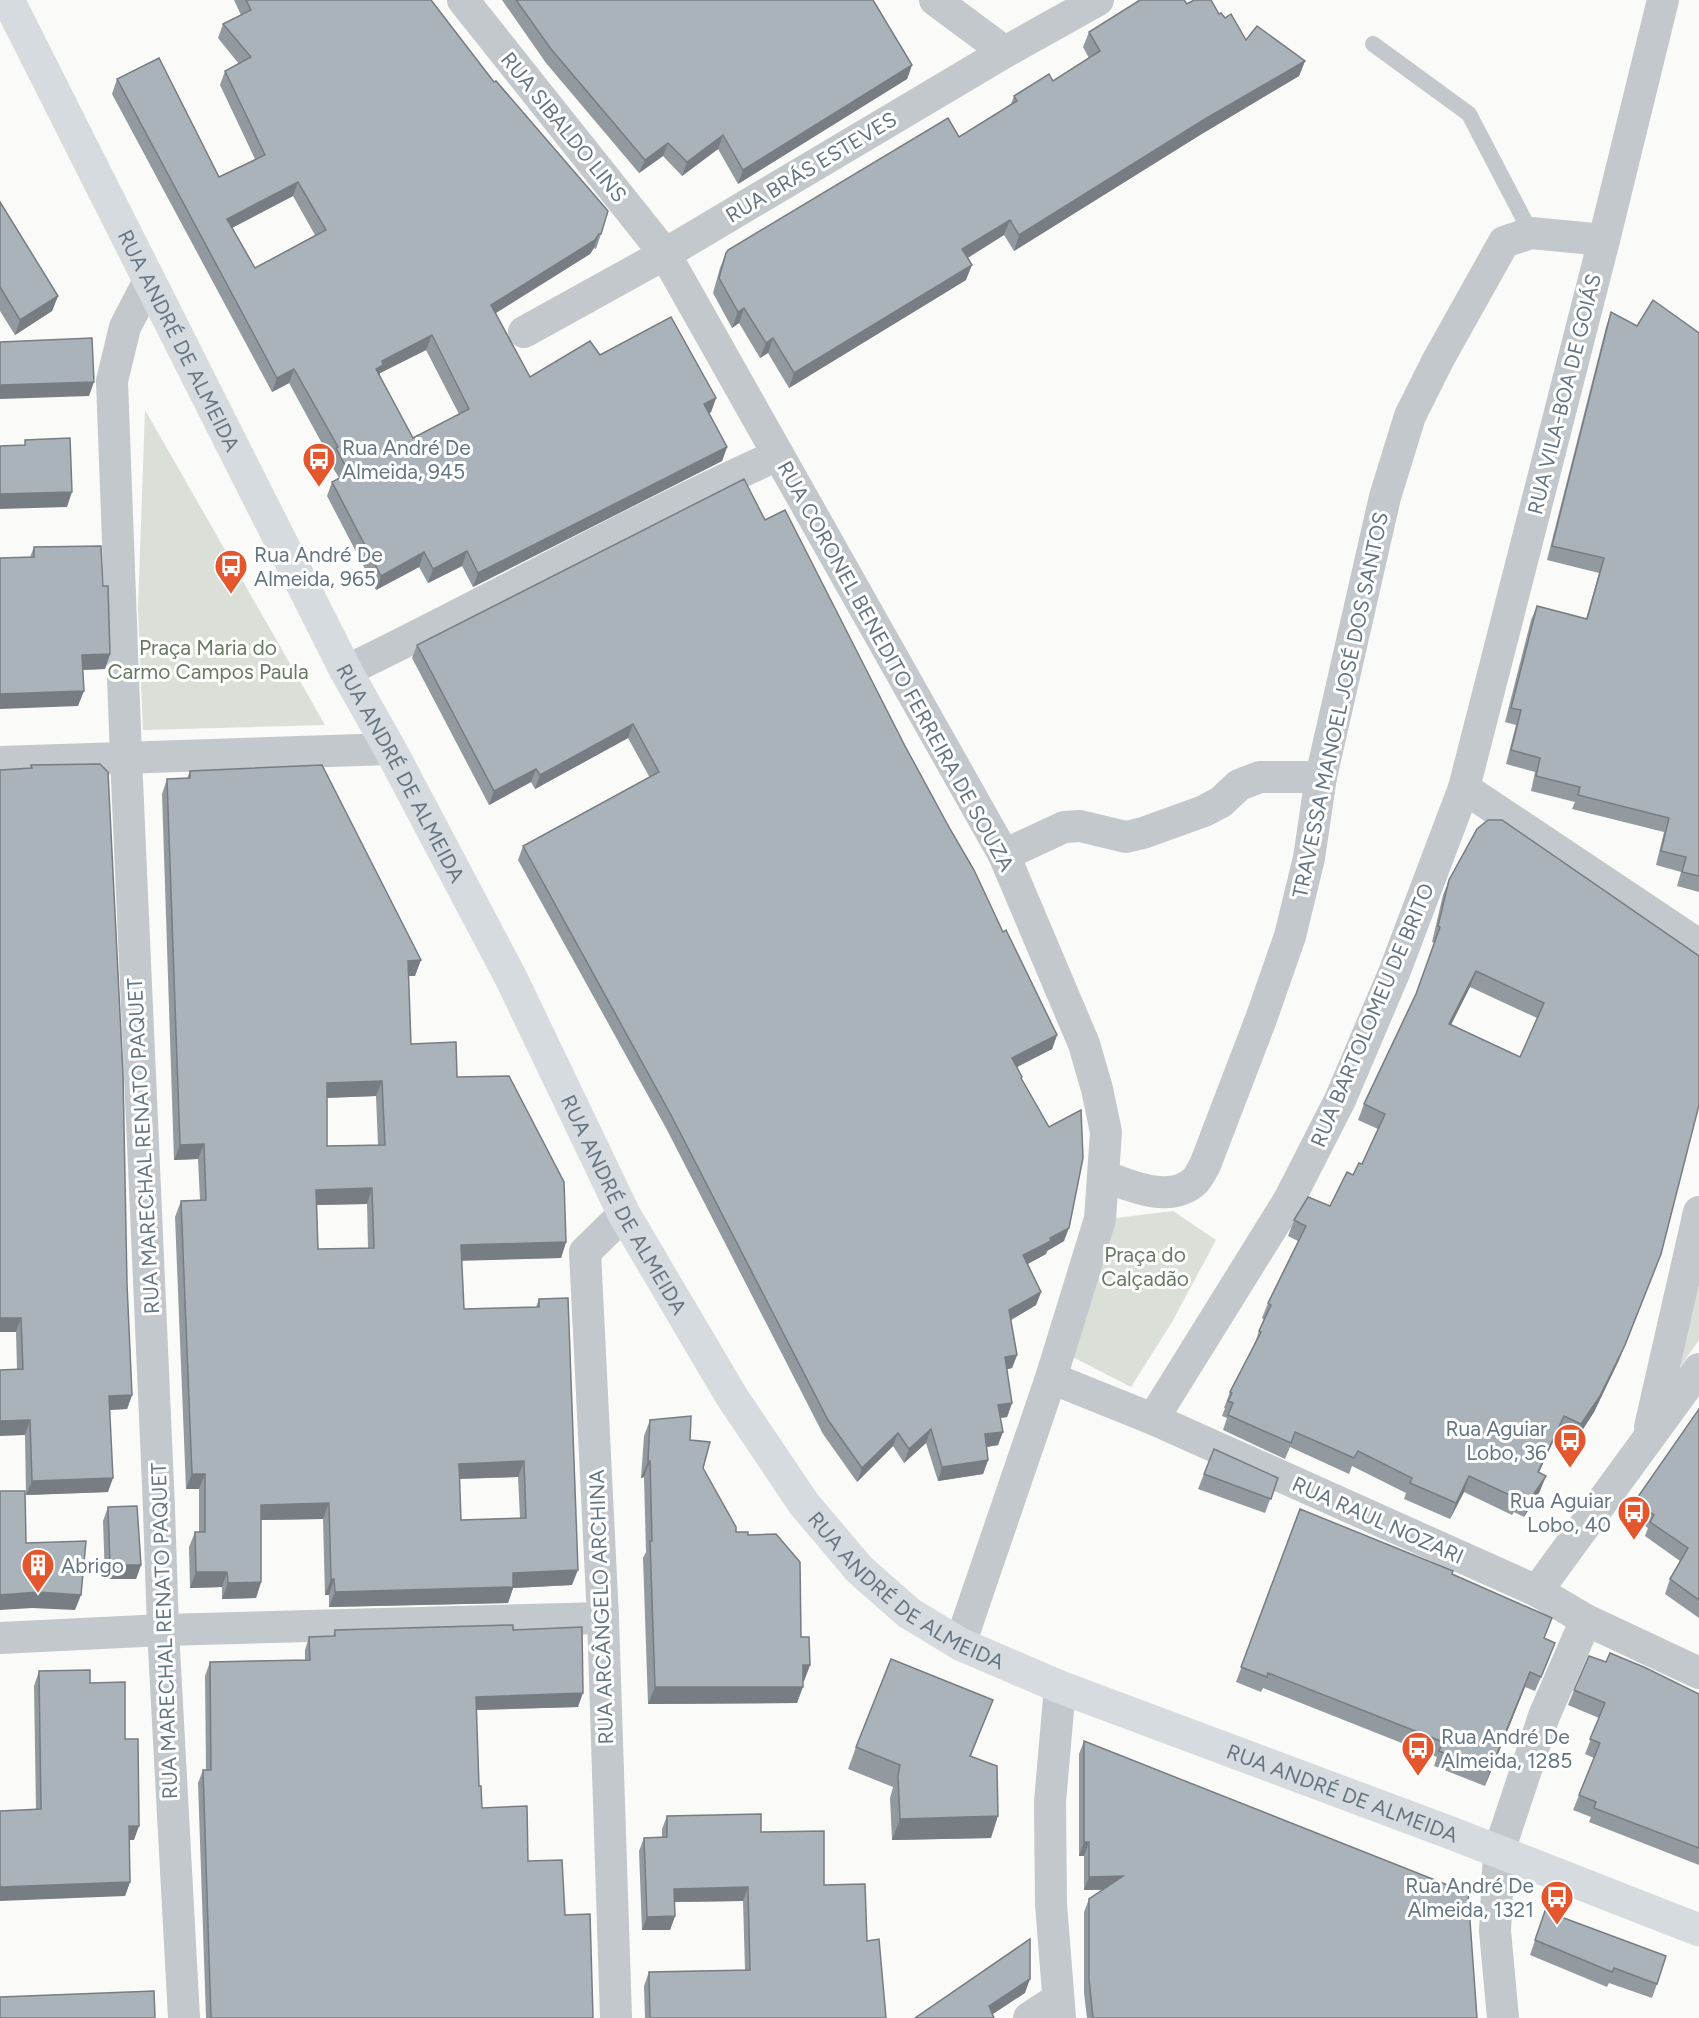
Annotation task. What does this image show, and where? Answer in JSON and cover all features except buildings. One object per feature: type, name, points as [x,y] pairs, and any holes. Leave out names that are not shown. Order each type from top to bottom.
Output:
[{"type":"main road","name":"RUA ANDRÉ DE ALMEIDA","points":[[8,0],[346,671],[390,749],[511,978],[624,1214],[732,1396],[804,1504],[860,1570],[909,1613],[960,1644],[1060,1687],[1499,1851],[1699,1930]]},
{"type":"street","name":"RUA SIBALDO LINS","points":[[463,0],[665,254]]},
{"type":"street","points":[[935,0],[1005,52]]},
{"type":"street","name":"RUA BRÁS ESTEVES","points":[[524,332],[665,254],[1005,52],[1098,0]]},
{"type":"street","name":"RUA VILA-BOA DE GOIÁS","points":[[1464,788],[1663,0]]},
{"type":"street","name":"TRAVESSA MANOEL JOSÉ DOS SANTOS","points":[[1104,1176],[1143,1191],[1178,1191],[1195,1181],[1206,1165],[1290,936],[1309,858],[1321,777],[1385,497],[1410,416],[1438,360],[1504,242],[1531,233],[1604,240]]},
{"type":"street","name":"RUA CORONEL BENEDITO FERREIRA DE SOUZA","points":[[665,254],[1004,855],[1084,1044],[1097,1089],[1106,1132],[1100,1219],[1052,1378],[960,1644]]},
{"type":"street","name":"RUA MARECHAL RENATO PAQUET","points":[[149,281],[125,327],[112,381],[163,1630],[183,2018]]},
{"type":"street","points":[[346,671],[712,485],[778,455]]},
{"type":"street","points":[[0,762],[390,749]]},
{"type":"street","points":[[1004,855],[1064,827],[1080,826],[1126,837],[1143,833],[1204,811],[1221,802],[1239,785],[1260,777],[1321,777]]},
{"type":"street","points":[[1464,788],[1699,945]]},
{"type":"street","name":"RUA BARTOLOMEU DE BRITO","points":[[1153,1419],[1289,1200],[1340,1100],[1394,973],[1464,788]]},
{"type":"street","points":[[1647,1441],[1699,1212]]},
{"type":"street","name":"RUA ARCÂNGELO ARCHINA","points":[[616,2018],[603,1618],[585,1252],[624,1214]]},
{"type":"street","points":[[1537,1591],[1699,1369]]},
{"type":"street","name":"RUA RAUL NOZARI","points":[[1052,1378],[1153,1419],[1537,1591],[1586,1620],[1699,1673]]},
{"type":"street","points":[[0,1638],[163,1630],[603,1618]]},
{"type":"street","points":[[1503,2018],[1495,1931],[1499,1851],[1544,1716],[1586,1620]]},
{"type":"street","points":[[1029,2018],[1059,2008],[1051,1904],[1050,1802],[1060,1687]]},
{"type":"lane","points":[[1373,44],[1470,114],[1531,233]]},
{"type":"green space","name":"Praça Maria do Carmo Campos Paula","points":[[145,410],[325,725],[143,730],[138,608]]},
{"type":"green space","name":"Praça do Calçadão","points":[[1173,1211],[1216,1240],[1172,1322],[1131,1387],[1065,1353],[1108,1219]]},
{"type":"green space","points":[[1699,1258],[1699,1340],[1672,1378]]},
{"type":"place","name":"Rua André De Almeida, 945","points":[[319,488]]},
{"type":"place","name":"Rua André De Almeida, 965","points":[[231,595]]},
{"type":"place","name":"Rua Aguiar Lobo, 36","points":[[1570,1469]]},
{"type":"place","name":"Rua Aguiar Lobo, 40","points":[[1634,1541]]},
{"type":"place","name":"Abrigo","points":[[38,1594]]},
{"type":"place","name":"Rua André De Almeida, 1285","points":[[1418,1777]]},
{"type":"place","name":"Rua André De Almeida, 1321","points":[[1557,1926]]}]
